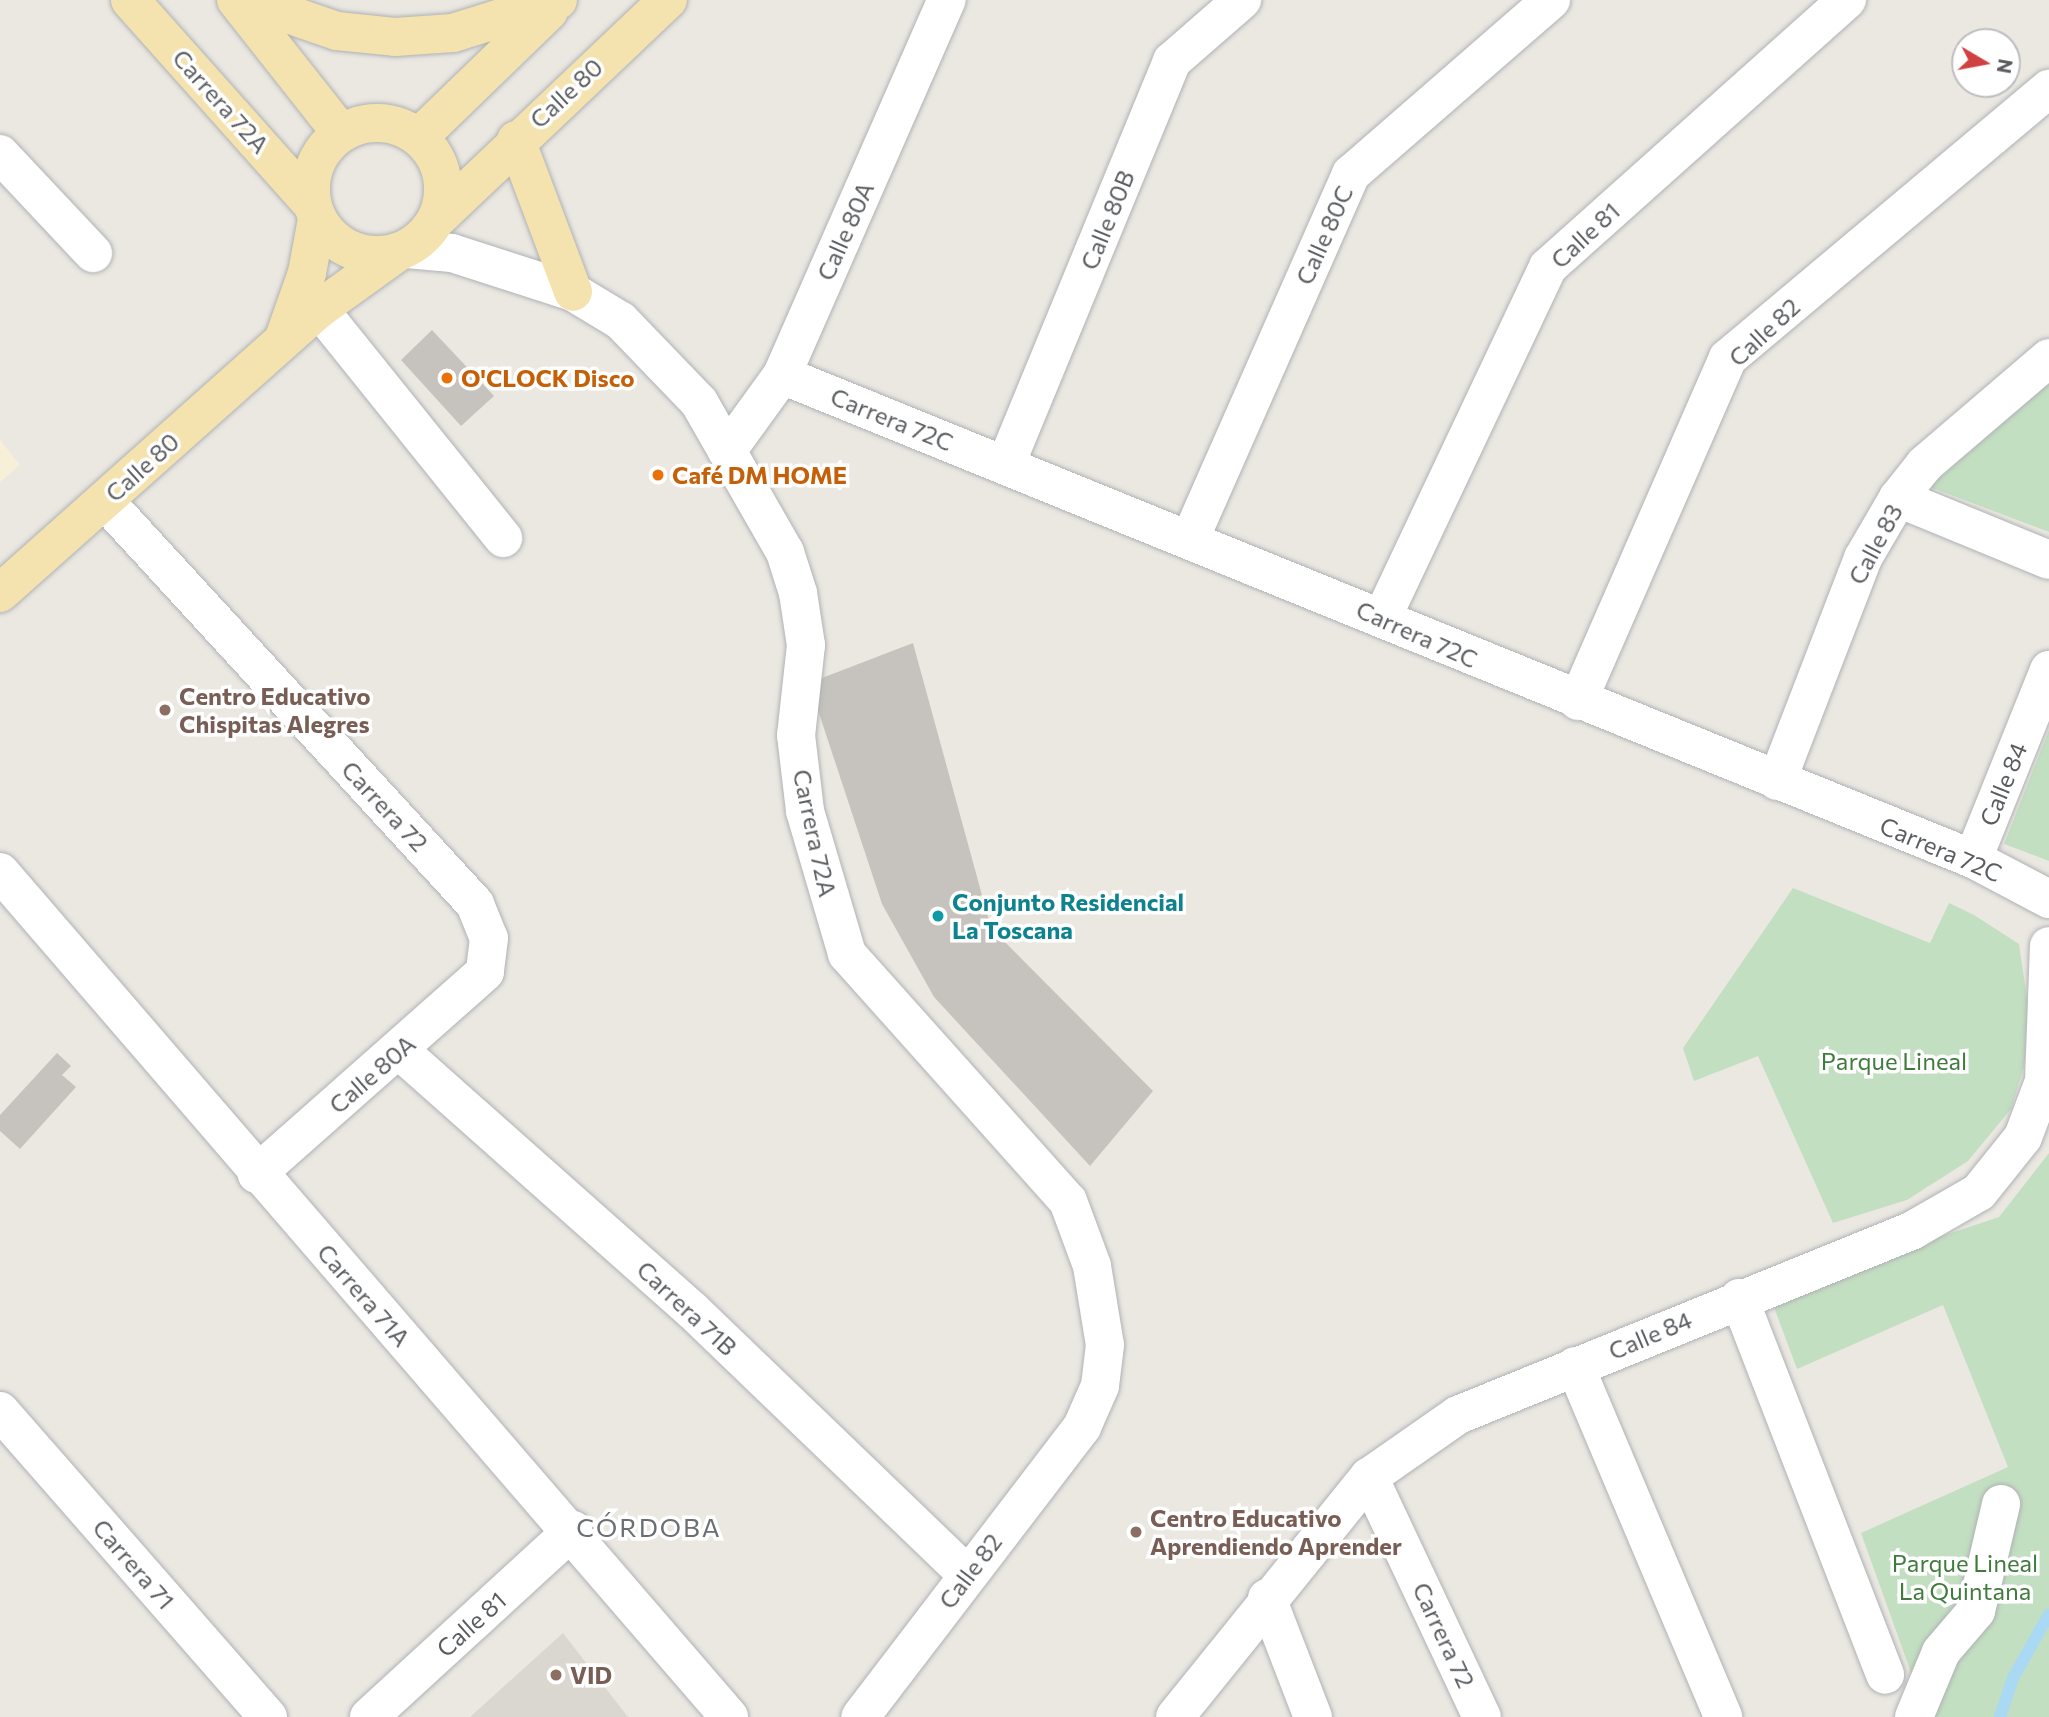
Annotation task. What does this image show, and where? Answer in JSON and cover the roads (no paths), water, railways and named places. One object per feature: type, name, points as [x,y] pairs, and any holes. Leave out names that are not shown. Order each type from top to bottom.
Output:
[{"type":"main road","name":"Carrera 72A","points":[[130,0],[315,211]]},
{"type":"main road","points":[[236,0],[341,133]]},
{"type":"main road","points":[[247,0],[337,31],[395,37],[453,33],[559,0]]},
{"type":"main road","points":[[419,137],[559,0]]},
{"type":"main road","name":"Calle 80","points":[[437,220],[516,140],[668,0]]},
{"type":"main road","points":[[381,122],[419,137],[442,174],[437,220],[402,251],[360,254],[328,235],[315,211],[316,164],[341,133],[381,122]]},
{"type":"main road","points":[[516,140],[573,292]]},
{"type":"main road","name":"Calle 80","points":[[282,341],[307,272],[315,211]]},
{"type":"main road","name":"Calle 80","points":[[0,593],[319,309],[402,251]]},
{"type":"street","name":"Calle 80A","points":[[727,451],[782,375],[947,0]]},
{"type":"street","name":"Calle 80B","points":[[1006,464],[1172,61],[1242,0]]},
{"type":"street","name":"Calle 80C","points":[[1190,539],[1351,174],[1551,0]]},
{"type":"street","name":"Calle 81","points":[[1382,618],[1548,267],[1847,0]]},
{"type":"street","name":"Calle 82","points":[[1578,701],[1728,358],[2049,89]]},
{"type":"street","points":[[0,153],[93,253]]},
{"type":"street","name":"Carrera 72A","points":[[437,220],[511,271]]},
{"type":"street","name":"Carrera 72A","points":[[402,251],[452,253],[573,292],[663,358],[699,402],[785,552],[798,593],[806,645],[796,735],[805,811],[847,954],[1068,1201],[1092,1266],[1105,1345],[1100,1387],[1082,1427]]},
{"type":"street","points":[[319,309],[503,538]]},
{"type":"street","name":"Calle 83","points":[[1777,781],[1863,558],[1898,498],[1925,464],[2049,358]]},
{"type":"street","name":"Carrera 72C","points":[[782,375],[1190,539],[1578,701],[1973,859],[2049,900]]},
{"type":"street","points":[[1898,498],[2049,560]]},
{"type":"street","name":"Carrera 72","points":[[105,501],[475,904],[489,938],[485,972]]},
{"type":"street","name":"Calle 84","points":[[1973,859],[2049,670]]},
{"type":"street","name":"Carrera 71A","points":[[0,872],[257,1174],[573,1530],[729,1717]]},
{"type":"street","name":"Calle 84","points":[[1175,1717],[1267,1598],[1369,1477],[1458,1415],[1738,1298],[1913,1230],[1979,1192],[2023,1137],[2044,1081],[2049,946]]},
{"type":"street","name":"Calle 80A","points":[[257,1174],[485,972]]},
{"type":"street","name":"Carrera 71B","points":[[399,1050],[692,1311],[967,1575]]},
{"type":"street","points":[[1738,1298],[1885,1675]]},
{"type":"street","points":[[1575,1366],[1723,1717]]},
{"type":"street","name":"Carrera 71","points":[[0,1411],[268,1717]]},
{"type":"street","name":"Calle 82","points":[[860,1717],[1082,1427]]},
{"type":"street","name":"Carrera 72","points":[[1369,1477],[1482,1717]]},
{"type":"street","points":[[1914,1717],[1941,1652],[1976,1611],[2001,1504]]},
{"type":"street","name":"Calle 81","points":[[369,1717],[573,1530]]},
{"type":"street","points":[[1267,1598],[1313,1717]]},
{"type":"waterway","points":[[2000,1717],[2013,1678],[2049,1614]]},
{"type":"place","name":"O'CLOCK Disco","points":[[447,378]]},
{"type":"place","name":"Café DM HOME","points":[[658,475]]},
{"type":"place","name":"Centro Educativo Chispitas Alegres","points":[[165,710]]},
{"type":"place","name":"Conjunto Residencial La Toscana","points":[[938,916]]},
{"type":"place","name":"Centro Educativo Aprendiendo Aprender","points":[[1136,1532]]},
{"type":"place","name":"VID","points":[[556,1675]]},
{"type":"district","name":"CÓRDOBA","points":[[649,1527]]},
{"type":"park label","name":"Parque Lineal","points":[[1894,1061]]},
{"type":"park label","name":"Parque Lineal La Quintana","points":[[1965,1577]]}]
